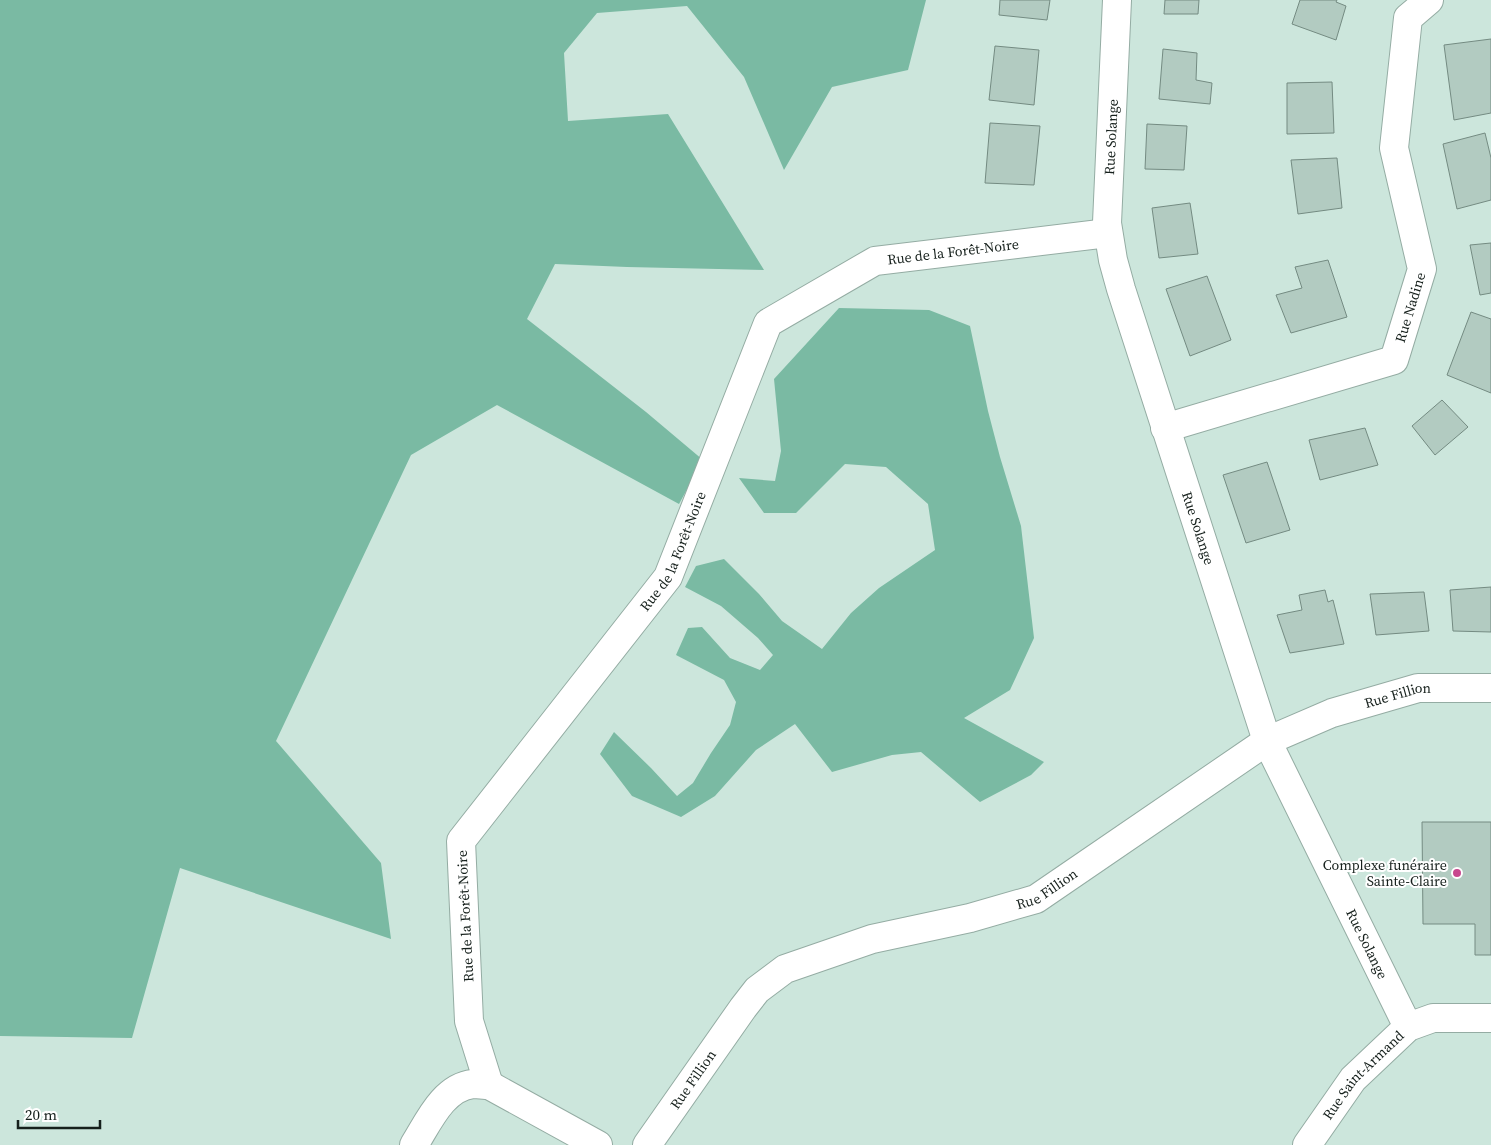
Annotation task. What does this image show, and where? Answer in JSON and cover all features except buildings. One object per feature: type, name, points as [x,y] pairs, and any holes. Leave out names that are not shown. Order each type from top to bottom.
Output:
[{"type":"street","name":"Rue Solange","points":[[1117,0],[1107,224],[1118,279],[1267,741],[1408,1027]]},
{"type":"street","name":"Rue Nadine","points":[[1165,428],[1394,360],[1422,269],[1394,148],[1408,18],[1429,0]]},
{"type":"street","name":"Rue de la Forêt-Noire","points":[[489,1085],[469,1021],[461,841],[668,577],[768,323],[875,261],[1108,233]]},
{"type":"street","name":"Rue Fillion","points":[[647,1145],[756,990],[785,969],[872,939],[970,918],[1036,899],[1267,741],[1332,713],[1418,688],[1491,688]]},
{"type":"street","name":"Rue Saint-Armand","points":[[1307,1145],[1353,1079],[1408,1027],[1433,1018],[1491,1018]]},
{"type":"street","points":[[414,1145],[440,1104],[452,1091],[472,1084],[489,1085],[598,1145]]},
{"type":"green space","points":[[0,0],[926,0],[908,70],[832,87],[784,170],[744,77],[687,6],[597,13],[564,53],[568,121],[668,114],[764,270],[555,264],[527,319],[646,412],[703,460],[679,504],[497,405],[411,455],[276,741],[381,863],[391,939],[180,868],[132,1038],[0,1036]]},
{"type":"green space","points":[[839,308],[929,310],[970,326],[988,411],[1021,526],[1034,638],[1010,690],[964,718],[1044,762],[1031,775],[980,802],[921,752],[892,755],[832,772],[795,724],[756,750],[715,796],[681,817],[632,796],[600,754],[614,732],[677,796],[693,783],[730,725],[736,702],[724,680],[676,655],[688,628],[702,627],[730,658],[760,670],[773,655],[758,638],[721,606],[685,587],[696,566],[724,559],[759,594],[782,621],[822,649],[851,613],[879,588],[935,550],[928,504],[886,467],[845,464],[796,513],[764,513],[739,478],[775,481],[781,451],[774,379]]},
{"type":"place","name":"Complexe funéraire Sainte-Claire","points":[[1457,873]]}]
